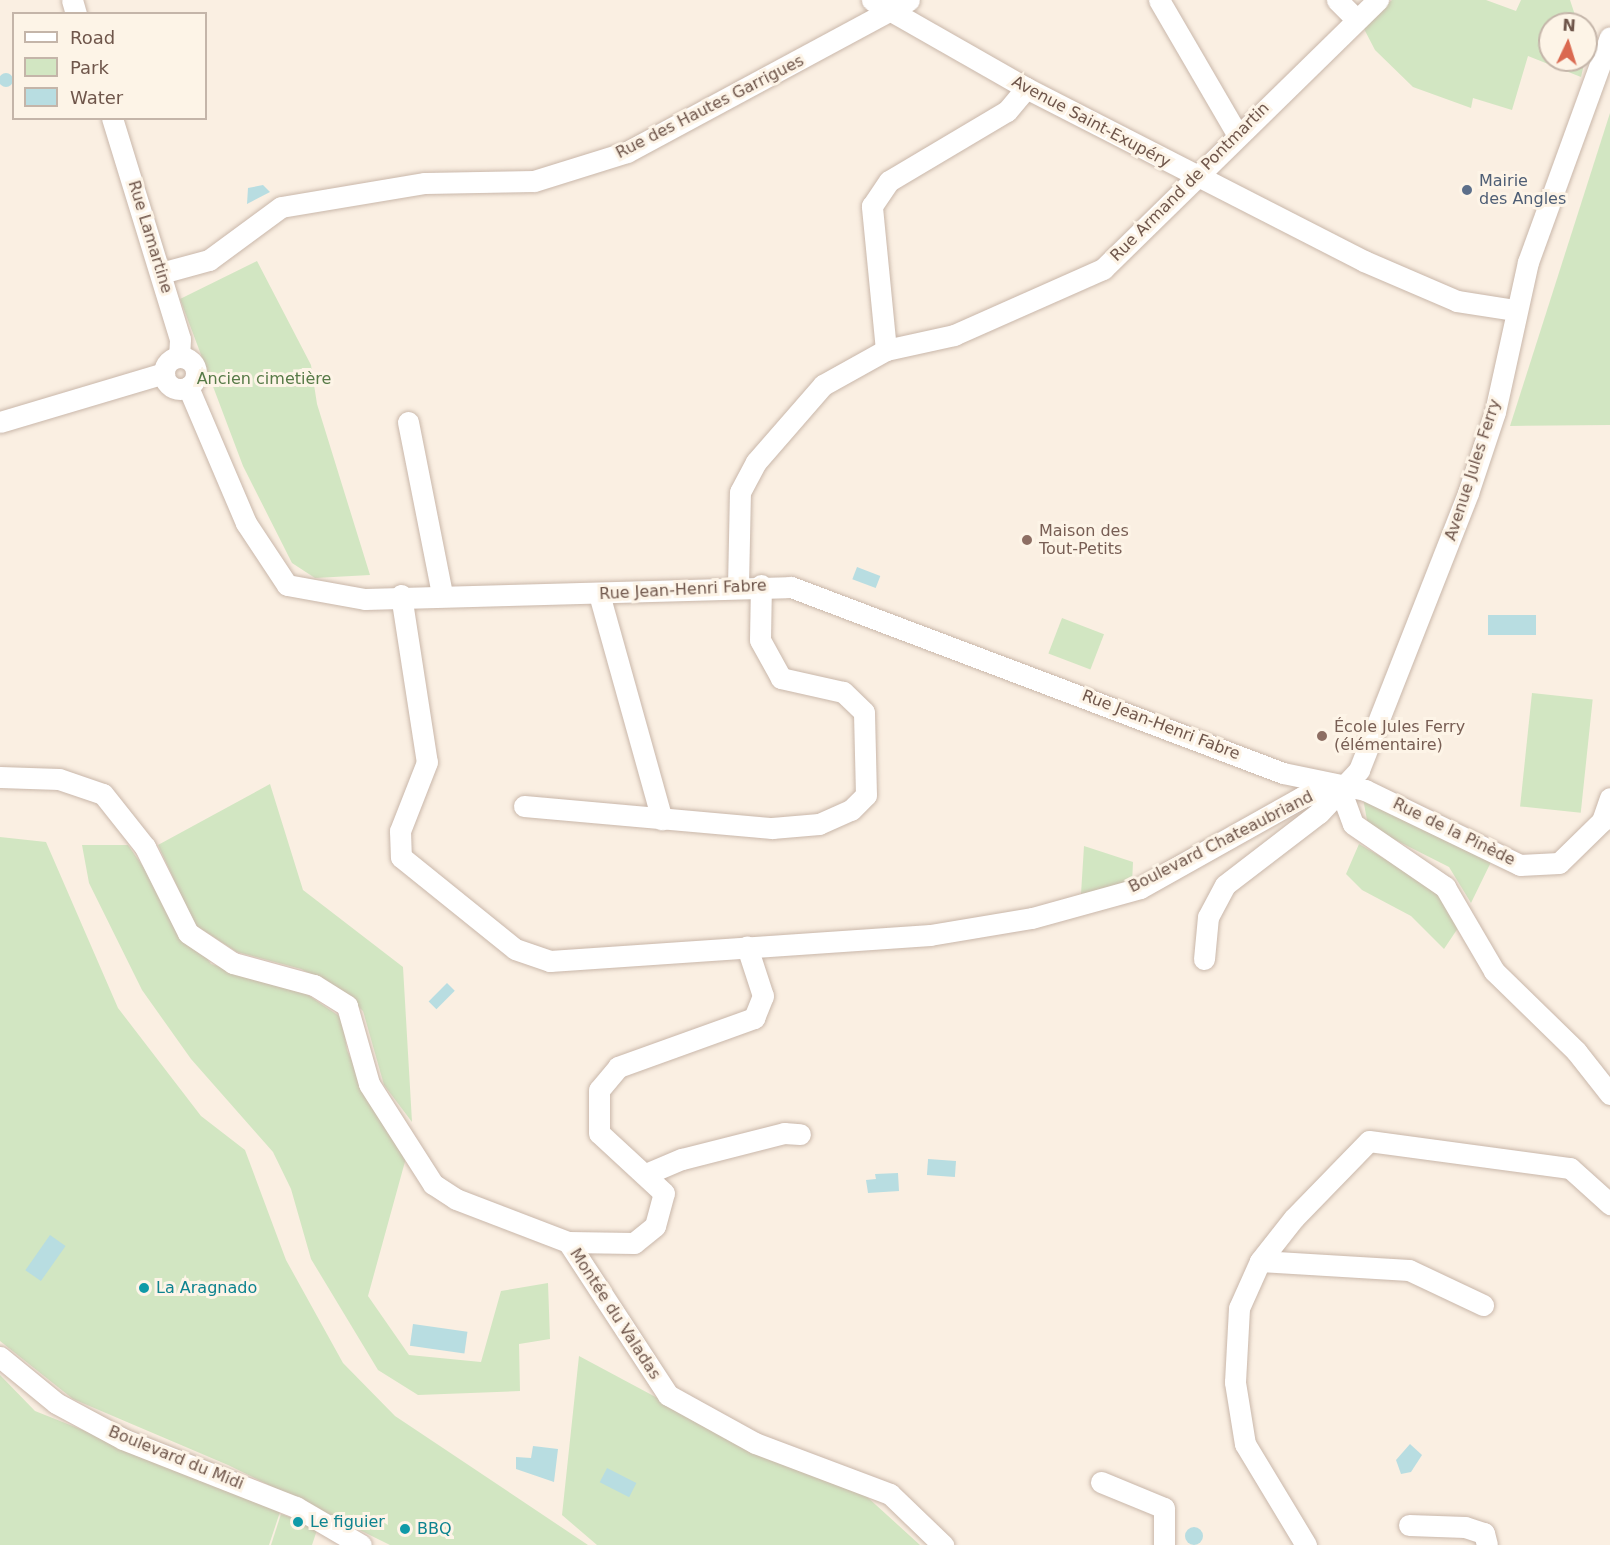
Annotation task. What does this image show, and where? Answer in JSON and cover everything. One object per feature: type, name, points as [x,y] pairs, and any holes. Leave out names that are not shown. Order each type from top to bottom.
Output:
[{"type":"street","name":"Rue des Hautes Garrigues","points":[[161,273],[209,260],[280,207],[425,183],[534,181],[627,152],[881,5],[909,0]]},
{"type":"street","points":[[1159,0],[1237,134]]},
{"type":"street","points":[[1337,0],[1356,20]]},
{"type":"street","name":"Rue Armand de Pontmartin","points":[[738,586],[741,492],[756,462],[823,385],[886,350],[954,335],[1083,282],[1160,216],[1237,134],[1378,0]]},
{"type":"street","name":"Avenue Saint-Exupéry","points":[[881,5],[1026,88],[1197,177],[1413,284],[1456,301],[1515,310]]},
{"type":"street","name":"Avenue Jules Ferry","points":[[1204,959],[1208,917],[1225,885],[1319,813],[1339,786],[1359,770],[1468,494],[1495,411],[1515,310],[1610,37]]},
{"type":"street","points":[[886,350],[872,206],[889,181],[1007,111],[1026,88]]},
{"type":"street","name":"Rue Lamartine","points":[[113,120],[180,339],[179,356]]},
{"type":"street","points":[[0,422],[164,373],[170,360],[179,356],[189,358],[196,372],[188,387],[174,388],[164,373]]},
{"type":"street","name":"Rue Jean-Henri Fabre","points":[[188,387],[246,523],[286,585],[364,599],[442,594],[598,594],[761,585],[828,597],[1283,773],[1339,786]]},
{"type":"street","points":[[408,422],[442,594]]},
{"type":"street","points":[[524,806],[772,828],[819,824],[851,810],[866,795],[864,712],[843,692],[781,678],[760,640],[761,585]]},
{"type":"street","points":[[598,594],[662,819]]},
{"type":"street","name":"Boulevard Chateaubriand","points":[[401,595],[427,762],[400,831],[401,856],[515,949],[550,961],[930,935],[1032,918],[1140,888],[1302,797],[1339,786]]},
{"type":"street","name":"Montée du Valadas","points":[[0,777],[60,779],[103,794],[145,847],[188,933],[233,963],[314,985],[347,1006],[369,1084],[433,1184],[480,1207],[568,1242],[668,1395],[756,1443],[890,1494],[943,1545]]},
{"type":"street","points":[[1339,786],[1353,824],[1445,887],[1494,971],[1576,1051],[1610,1094]]},
{"type":"street","name":"Rue de la Pinède","points":[[1339,786],[1385,799],[1520,865],[1559,863],[1602,821],[1610,798]]},
{"type":"street","points":[[568,1242],[634,1243],[655,1226],[664,1193],[599,1133],[598,1090],[618,1067],[754,1018],[763,996],[747,947]]},
{"type":"street","points":[[646,1174],[682,1159],[784,1133],[800,1134]]},
{"type":"street","points":[[1306,1545],[1245,1444],[1235,1382],[1239,1308],[1260,1261],[1369,1142],[1570,1168],[1610,1204]]},
{"type":"street","points":[[1260,1261],[1409,1270],[1483,1305]]},
{"type":"street","name":"Boulevard du Midi","points":[[0,1357],[56,1403],[123,1439],[296,1507],[361,1545]]},
{"type":"street","points":[[1101,1482],[1164,1508],[1164,1545]]},
{"type":"street","points":[[1409,1526],[1465,1527],[1484,1533],[1487,1545]]},
{"type":"green space","points":[[1392,0],[1486,0],[1516,11],[1521,0],[1570,0],[1574,12],[1538,12],[1538,60],[1528,56],[1512,110],[1473,98],[1471,108],[1413,87],[1375,50],[1362,25]]},
{"type":"green space","points":[[1568,72],[1582,72],[1581,77]]},
{"type":"green space","points":[[1610,113],[1610,425],[1510,426]]},
{"type":"green space","name":"Ancien cimetière","points":[[257,261],[311,365],[317,404],[370,575],[315,578],[292,563],[243,466],[180,299]]},
{"type":"green space","points":[[1062,618],[1104,634],[1090,670],[1048,653]]},
{"type":"green space","points":[[1532,693],[1593,699],[1581,813],[1520,806]]},
{"type":"green space","points":[[270,784],[303,890],[403,967],[412,1122],[384,1085],[363,1011],[338,988],[301,969],[237,952],[195,925],[158,845]]},
{"type":"green space","points":[[1363,798],[1491,862],[1471,903],[1449,867],[1368,826]]},
{"type":"green space","points":[[0,837],[46,842],[118,1008],[201,1116],[245,1150],[286,1260],[343,1363],[395,1416],[588,1545],[390,1545],[228,1465],[73,1399],[0,1341]]},
{"type":"green space","points":[[1359,844],[1437,889],[1462,922],[1444,949],[1411,916],[1362,890],[1346,874]]},
{"type":"green space","points":[[82,845],[128,845],[211,964],[305,993],[342,1018],[347,1050],[371,1104],[409,1147],[368,1296],[409,1355],[481,1362],[501,1291],[548,1283],[550,1339],[519,1344],[520,1391],[418,1395],[378,1370],[311,1259],[291,1189],[273,1152],[191,1059],[142,990],[89,883]]},
{"type":"green space","points":[[1084,846],[1133,862],[1132,884],[1081,894]]},
{"type":"green space","points":[[579,1356],[766,1456],[865,1495],[920,1545],[597,1545],[562,1515]]},
{"type":"green space","points":[[0,1375],[35,1411],[281,1509],[269,1545],[0,1545]]},
{"type":"green space","points":[[281,1514],[318,1527],[312,1545],[271,1545]]},
{"type":"water","points":[[6,73],[11,75],[11,85],[6,87],[1,85],[-1,80],[1,75]]},
{"type":"water","points":[[263,185],[270,192],[247,204],[248,188]]},
{"type":"water","points":[[857,567],[880,576],[876,588],[852,579]]},
{"type":"water","points":[[1488,615],[1536,615],[1536,635],[1488,635]]},
{"type":"water","points":[[447,983],[455,991],[436,1009],[429,1001]]},
{"type":"water","points":[[928,1159],[956,1161],[955,1177],[927,1175]]},
{"type":"water","points":[[898,1173],[899,1191],[868,1193],[866,1180],[876,1179],[875,1174]]},
{"type":"water","points":[[50,1235],[66,1246],[41,1281],[25,1270]]},
{"type":"water","points":[[413,1324],[467,1332],[464,1353],[410,1346]]},
{"type":"water","points":[[1410,1444],[1422,1455],[1411,1472],[1401,1474],[1396,1460]]},
{"type":"water","points":[[533,1446],[558,1449],[554,1482],[516,1469],[516,1457],[531,1458]]},
{"type":"water","points":[[607,1468],[636,1483],[629,1497],[600,1482]]},
{"type":"water","points":[[1190,1527],[1198,1527],[1203,1532],[1201,1543],[1190,1545],[1185,1540],[1185,1532]]},
{"type":"place","name":"Mairie des Angles","points":[[1467,190]]},
{"type":"place","name":"Maison des Tout-Petits","points":[[1027,540]]},
{"type":"place","name":"École Jules Ferry (élémentaire)","points":[[1322,736]]},
{"type":"place","name":"La Aragnado","points":[[144,1288]]},
{"type":"place","name":"Le figuier","points":[[298,1522]]},
{"type":"place","name":"BBQ","points":[[405,1529]]}]
